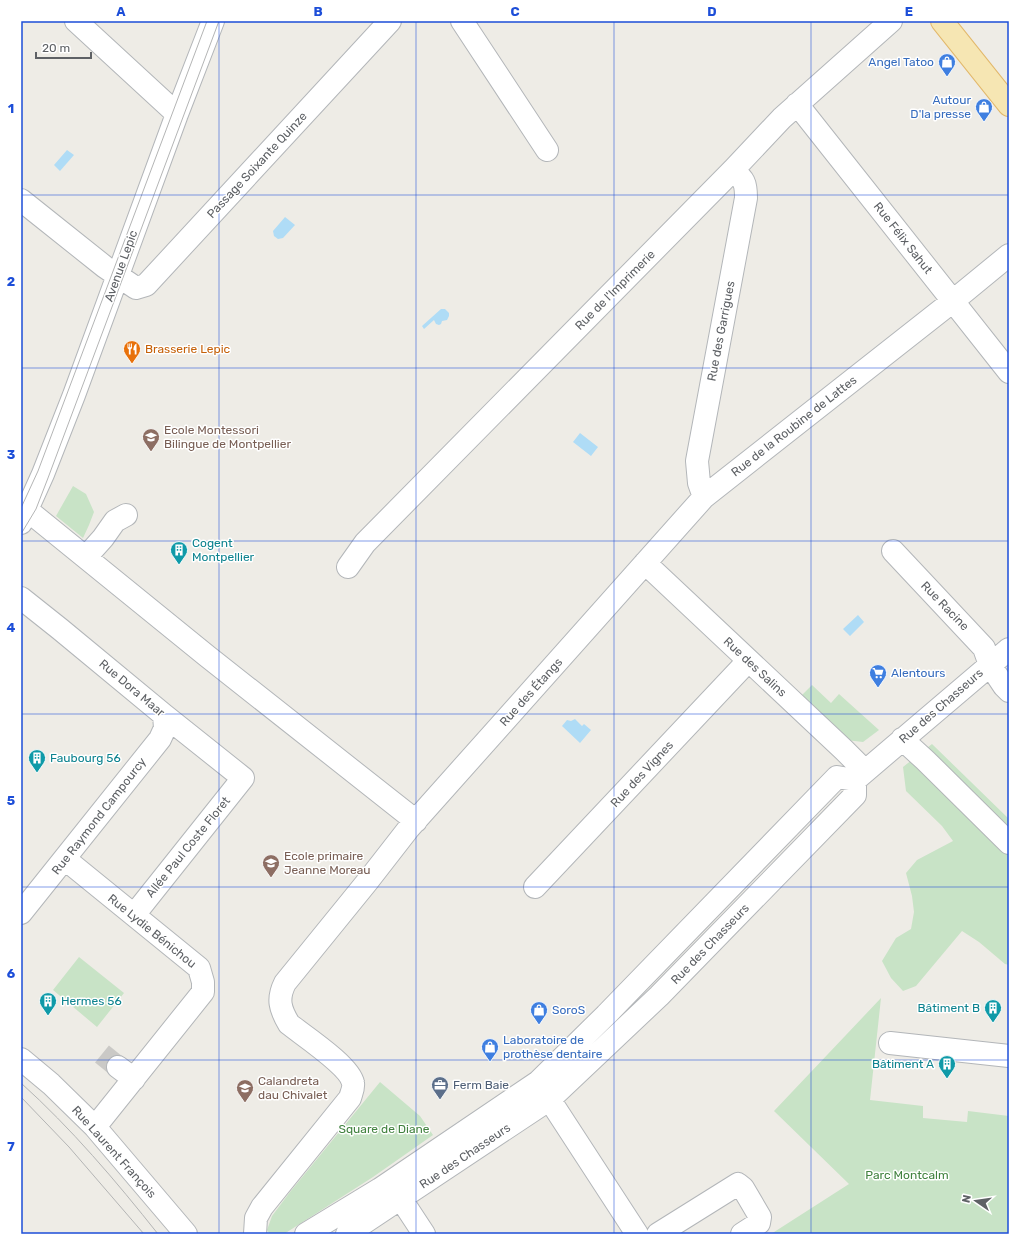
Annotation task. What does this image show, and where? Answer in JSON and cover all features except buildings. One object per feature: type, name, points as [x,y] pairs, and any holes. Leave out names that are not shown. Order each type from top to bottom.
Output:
[{"type":"main road","points":[[942,21],[1008,102]]},
{"type":"street","points":[[76,21],[177,114]]},
{"type":"street","name":"Avenue Lepic","points":[[23,512],[43,474],[74,395],[177,114],[213,21]]},
{"type":"street","name":"Passage Soixante Quinze","points":[[21,200],[117,276],[136,288],[146,285],[390,21]]},
{"type":"street","points":[[462,21],[547,150]]},
{"type":"street","name":"Rue de l'Imprimerie","points":[[348,567],[365,543],[733,170],[782,118],[891,21]]},
{"type":"street","name":"Rue Félix Sahut","points":[[796,104],[1009,372]]},
{"type":"street","name":"Rue des Garrigues","points":[[704,497],[698,483],[697,461],[746,198],[746,186],[742,178],[733,170]]},
{"type":"street","name":"Rue de la Roubine de Lattes","points":[[645,563],[704,497],[954,301],[1009,256]]},
{"type":"street","points":[[23,512],[86,557],[207,656],[416,821]]},
{"type":"street","points":[[86,557],[103,538],[115,521],[126,516]]},
{"type":"street","name":"Rue Racine","points":[[893,551],[984,648],[990,665],[1009,691]]},
{"type":"street","name":"Rue des Salins","points":[[645,563],[844,750],[860,775]]},
{"type":"street","name":"Rue des Étangs","points":[[255,1234],[256,1218],[262,1206],[350,1098],[353,1084],[350,1075],[341,1064],[289,1024],[282,1009],[280,994],[285,983],[416,821],[645,563]]},
{"type":"street","name":"Rue Dora Maar","points":[[21,598],[243,778]]},
{"type":"street","name":"Rue des Chasseurs","points":[[306,1234],[396,1190],[544,1091],[659,996],[855,795],[860,775],[1009,649]]},
{"type":"street","name":"Rue des Vignes","points":[[535,887],[748,661]]},
{"type":"street","name":"Rue Raymond Campourcy","points":[[21,913],[160,739],[165,728],[164,715]]},
{"type":"street","points":[[902,739],[1009,843]]},
{"type":"street","name":"Allée Paul Coste Floret","points":[[134,915],[243,778]]},
{"type":"street","name":"Rue Lydie Bénichou","points":[[64,860],[199,968],[203,982],[203,992],[132,1071],[95,1127]]},
{"type":"street","points":[[890,1043],[1009,1056]]},
{"type":"street","name":"Rue Laurent François","points":[[21,1059],[51,1084],[95,1127],[186,1234]]},
{"type":"street","points":[[544,1091],[637,1234]]},
{"type":"street","points":[[658,1234],[738,1184],[743,1188],[760,1217],[759,1223],[742,1234]]},
{"type":"street","points":[[396,1190],[424,1234]]},
{"type":"street","name":"Rue des Chasseurs","points":[[347,1234],[396,1190]]},
{"type":"green space","points":[[73,486],[86,494],[94,512],[83,538],[56,516]]},
{"type":"green space","points":[[812,685],[831,703],[839,694],[879,730],[863,742],[846,740],[801,696]]},
{"type":"green space","points":[[932,744],[1009,819],[1009,965],[1005,964],[979,942],[962,931],[916,986],[903,991],[891,978],[882,961],[896,938],[911,929],[914,912],[912,896],[906,873],[917,860],[953,841],[942,826],[906,791],[903,767]]},
{"type":"green space","points":[[79,957],[124,993],[97,1027],[53,990]]},
{"type":"green space","name":"Parc Montcalm","points":[[881,998],[870,1100],[923,1106],[923,1118],[967,1122],[968,1111],[1009,1116],[1009,1234],[771,1234],[849,1184],[774,1111]]},
{"type":"green space","name":"Square de Diane","points":[[380,1082],[420,1116],[433,1135],[373,1177],[284,1234],[270,1234],[267,1230],[272,1216]]},
{"type":"water","points":[[67,150],[74,155],[60,171],[54,165]]},
{"type":"water","points":[[285,217],[295,225],[283,238],[278,239],[274,236],[273,231]]},
{"type":"water","points":[[441,309],[445,309],[449,313],[447,320],[442,321],[439,325],[436,324],[434,320],[424,329],[422,326]]},
{"type":"water","points":[[580,433],[598,447],[591,456],[573,442]]},
{"type":"water","points":[[858,615],[864,622],[850,636],[843,629]]},
{"type":"water","points":[[575,719],[582,726],[584,724],[591,730],[580,743],[562,726],[567,720],[571,721]]},
{"type":"tunnel","points":[[102,1054],[118,1067]]},
{"type":"tram line","points":[[21,508],[38,471],[207,21]]},
{"type":"tram line","points":[[21,534],[36,509],[48,478],[219,21]]},
{"type":"tram line","points":[[21,1083],[58,1118],[126,1194],[158,1234]]},
{"type":"tram line","points":[[21,1097],[69,1147],[144,1234]]},
{"type":"place","name":"Angel Tatoo","points":[[947,77]]},
{"type":"place","name":"Autour D'la presse","points":[[984,122]]},
{"type":"place","name":"Brasserie Lepic","points":[[132,364]]},
{"type":"place","name":"Ecole Montessori Bilingue de Montpellier","points":[[151,452]]},
{"type":"place","name":"Cogent Montpellier","points":[[179,565]]},
{"type":"place","name":"Alentours","points":[[878,688]]},
{"type":"place","name":"Faubourg 56","points":[[37,773]]},
{"type":"place","name":"Ecole primaire Jeanne Moreau","points":[[271,878]]},
{"type":"place","name":"Hermes 56","points":[[48,1016]]},
{"type":"place","name":"Bâtiment B","points":[[993,1023]]},
{"type":"place","name":"SoroS","points":[[539,1025]]},
{"type":"place","name":"Laboratoire de prothèse dentaire","points":[[490,1062]]},
{"type":"place","name":"Bâtiment A","points":[[947,1079]]},
{"type":"place","name":"Ferm Baie","points":[[440,1100]]},
{"type":"place","name":"Calandreta dau Chivalet","points":[[245,1103]]}]
